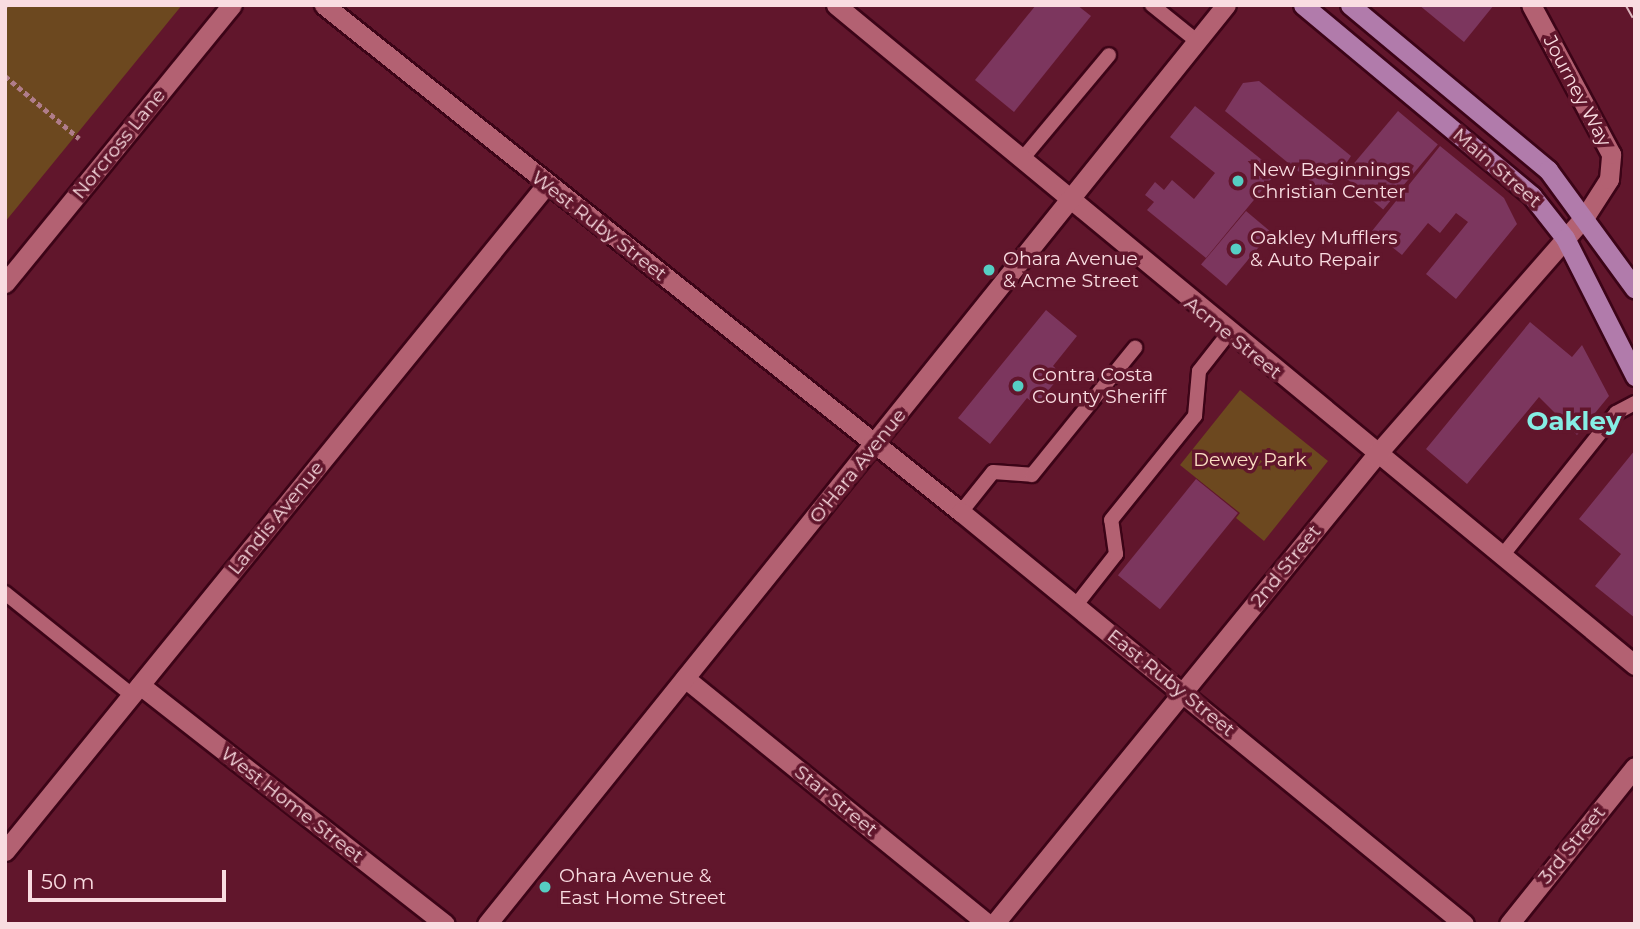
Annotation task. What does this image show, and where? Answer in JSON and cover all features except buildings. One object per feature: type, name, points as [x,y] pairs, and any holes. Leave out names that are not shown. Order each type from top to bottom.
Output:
[{"type":"main road","name":"Main Street","points":[[1303,5],[1532,196],[1565,238],[1635,376]]},
{"type":"main road","name":"Main Street","points":[[1350,5],[1548,170],[1586,215],[1635,289]]},
{"type":"street","name":"Norcross Lane","points":[[5,283],[232,5]]},
{"type":"street","name":"West Ruby Street","points":[[324,5],[546,185],[876,445]]},
{"type":"street","name":"O'Hara Avenue","points":[[486,924],[1074,200],[1226,5]]},
{"type":"street","name":"Journey Way","points":[[1531,5],[1611,154],[1614,167],[1586,215]]},
{"type":"street","name":"Acme Street","points":[[846,8],[1074,200],[1097,227],[1635,665]]},
{"type":"street","name":"Landis Avenue","points":[[5,851],[546,185]]},
{"type":"street","name":"2nd Street","points":[[994,924],[1376,455],[1586,215]]},
{"type":"street","name":"East Ruby Street","points":[[876,445],[1076,605],[1464,924]]},
{"type":"street","name":"Star Street","points":[[685,678],[988,924]]},
{"type":"street","name":"West Home Street","points":[[136,690],[445,924]]},
{"type":"street","name":"3rd Street","points":[[1509,924],[1635,767]]},
{"type":"lane","points":[[1155,6],[1198,42]]},
{"type":"lane","points":[[1023,158],[1109,55]]},
{"type":"lane","points":[[1076,605],[1116,554],[1111,520],[1195,416],[1199,371],[1228,334]]},
{"type":"lane","points":[[961,512],[993,472],[1032,475],[1135,348]]},
{"type":"lane","points":[[1502,556],[1616,413],[1635,403]]},
{"type":"lane","points":[[5,593],[136,690]]},
{"type":"path","points":[[5,76],[79,138]]},
{"type":"green space","points":[[5,5],[182,5],[5,222]]},
{"type":"green space","name":"Dewey Park","points":[[1240,390],[1328,461],[1264,541],[1236,518],[1240,513],[1180,465]]},
{"type":"railway","points":[[1629,5],[1635,16]]},
{"type":"place","name":"New Beginnings Christian Center","points":[[1238,181]]},
{"type":"place","name":"Oakley Mufflers & Auto Repair","points":[[1236,249]]},
{"type":"place","name":"Ohara Avenue & Acme Street","points":[[989,270]]},
{"type":"place","name":"Contra Costa County Sheriff","points":[[1018,386]]},
{"type":"place","name":"Ohara Avenue & East Home Street","points":[[545,887]]},
{"type":"district","name":"Oakley","points":[[1574,422]]}]
